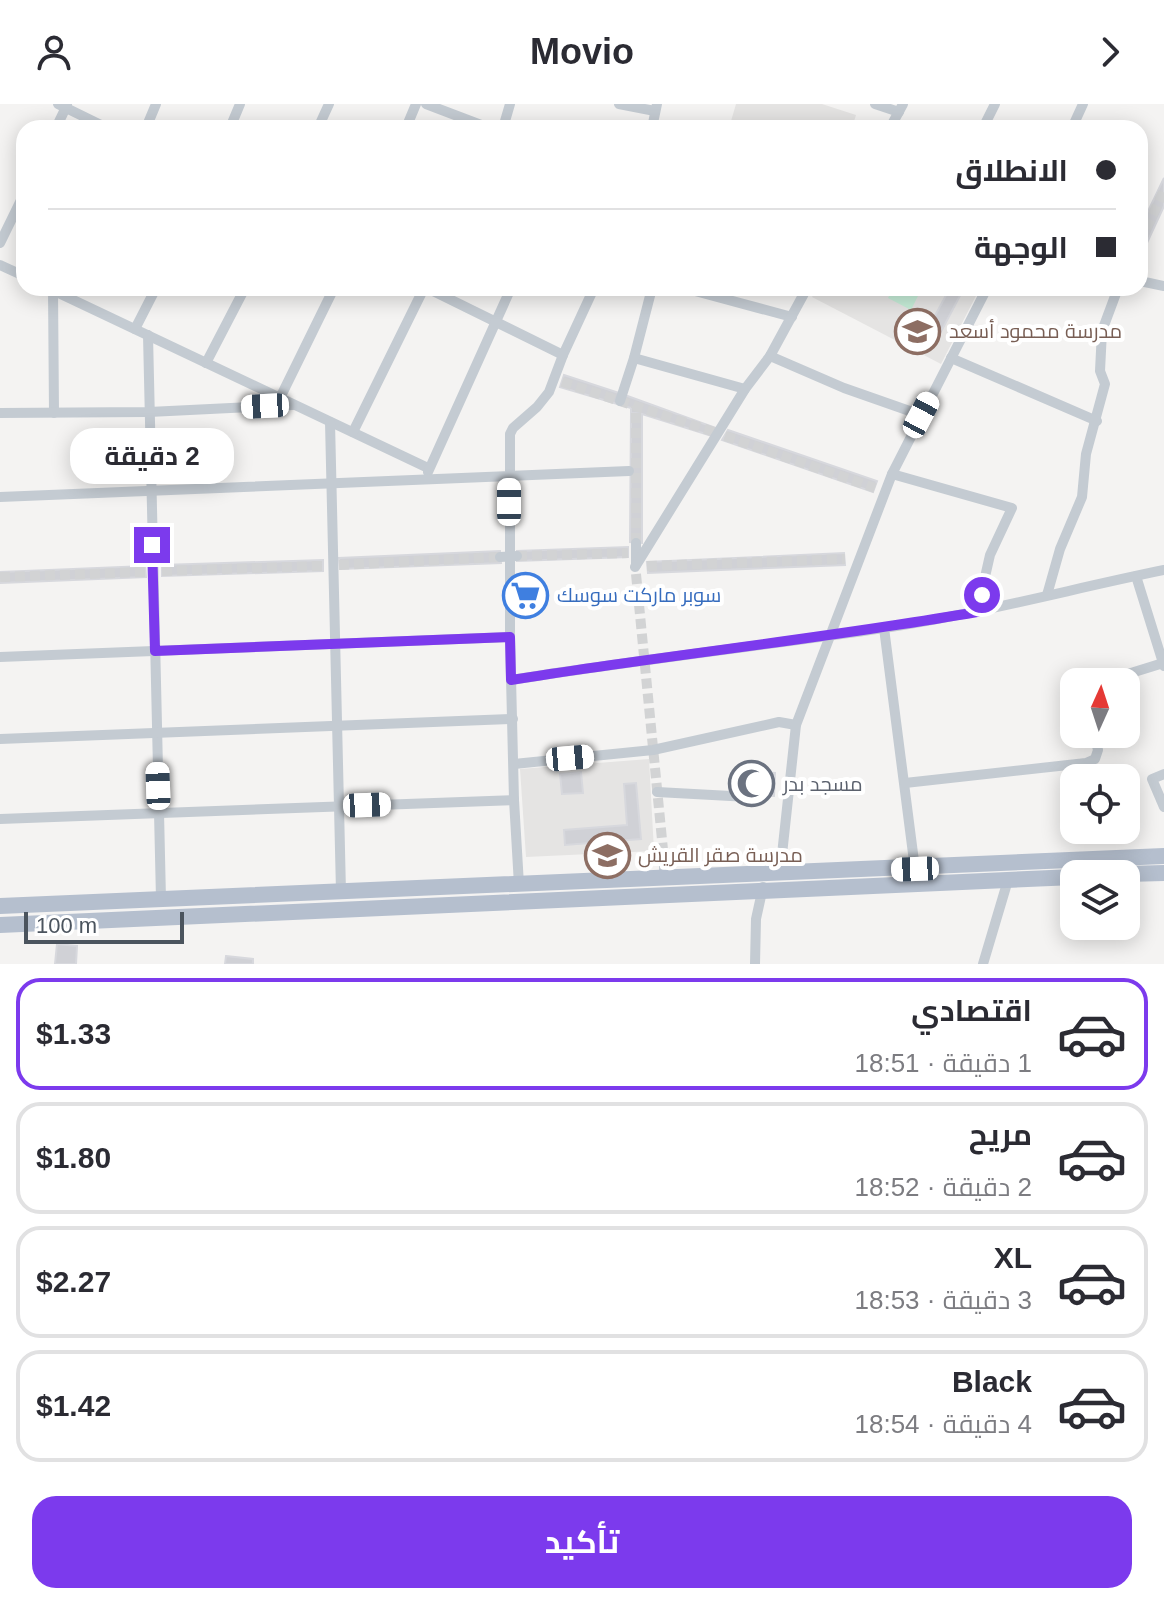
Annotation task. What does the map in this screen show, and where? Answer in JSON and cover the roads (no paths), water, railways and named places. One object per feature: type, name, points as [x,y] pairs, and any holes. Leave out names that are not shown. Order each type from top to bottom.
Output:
[{"type":"main road","points":[[0,906],[519,885],[664,869],[755,884],[780,873],[1164,856]]},
{"type":"main road","points":[[1140,874],[1164,873]]},
{"type":"main road","points":[[0,925],[755,884],[1060,878]]},
{"type":"street","points":[[426,104],[468,120]]},
{"type":"street","points":[[619,104],[656,108]]},
{"type":"street","points":[[875,104],[901,108]]},
{"type":"street","points":[[64,105],[92,120]]},
{"type":"street","points":[[0,243],[16,210]]},
{"type":"street","points":[[54,413],[58,296]]},
{"type":"street","points":[[70,296],[353,432],[428,473]]},
{"type":"street","points":[[135,329],[152,296]]},
{"type":"street","points":[[206,363],[241,296]]},
{"type":"street","points":[[280,398],[330,296]]},
{"type":"street","points":[[353,432],[422,296]]},
{"type":"street","points":[[442,296],[563,355]]},
{"type":"street","points":[[428,473],[508,296]]},
{"type":"street","points":[[519,885],[510,637],[509,442],[513,428],[543,401],[559,381],[563,355],[590,296]]},
{"type":"street","points":[[620,401],[650,296]]},
{"type":"street","points":[[714,296],[792,317]]},
{"type":"street","points":[[636,570],[745,389],[770,356],[803,296]]},
{"type":"street","points":[[780,873],[796,725],[857,563],[880,490],[892,474],[983,296]]},
{"type":"street","points":[[1047,595],[1060,549],[1082,497],[1086,454],[1105,384],[1100,371],[1102,331],[1115,296]]},
{"type":"street","points":[[148,335],[161,899]]},
{"type":"street","points":[[770,356],[844,388],[921,415]]},
{"type":"street","points":[[634,358],[745,389]]},
{"type":"street","points":[[951,358],[1097,421]]},
{"type":"street","points":[[0,413],[149,412],[295,405]]},
{"type":"street","points":[[330,422],[341,892]]},
{"type":"street","points":[[0,497],[331,483],[428,473],[509,475],[629,471]]},
{"type":"street","points":[[892,474],[1012,508],[990,555],[977,612]]},
{"type":"street","points":[[633,550],[636,570]]},
{"type":"street","points":[[845,559],[857,563]]},
{"type":"street","points":[[636,570],[647,566]]},
{"type":"street","points":[[511,680],[884,628],[977,612],[1164,570]]},
{"type":"street","points":[[1136,576],[1163,664],[1140,671]]},
{"type":"street","points":[[884,628],[915,869]]},
{"type":"street","points":[[0,657],[510,637]]},
{"type":"street","points":[[0,739],[513,719]]},
{"type":"street","points":[[514,764],[653,750],[779,722],[796,725]]},
{"type":"street","points":[[905,783],[1086,763],[1095,759],[1098,748]]},
{"type":"street","points":[[1164,774],[1152,779],[1164,807]]},
{"type":"street","points":[[657,792],[749,797]]},
{"type":"street","points":[[0,819],[514,800]]},
{"type":"street","points":[[983,964],[1008,880]]},
{"type":"street","points":[[755,884],[755,964]]},
{"type":"tunnel","points":[[1148,225],[1164,190]]},
{"type":"tunnel","points":[[562,382],[714,432]]},
{"type":"tunnel","points":[[636,406],[636,543]]},
{"type":"tunnel","points":[[725,436],[875,488]]},
{"type":"tunnel","points":[[517,556],[628,553]]},
{"type":"tunnel","points":[[339,565],[500,557]]},
{"type":"tunnel","points":[[647,566],[845,559]]},
{"type":"tunnel","points":[[162,571],[323,566]]},
{"type":"tunnel","points":[[0,577],[145,572]]},
{"type":"tunnel","points":[[636,574],[664,860]]},
{"type":"place","name":"مدرسة محمود أسعد","points":[[918,331]]},
{"type":"place","name":"سوبر ماركت سوسك","points":[[526,595]]},
{"type":"place","name":"مسجد بدر","points":[[752,784]]},
{"type":"place","name":"مدرسة صقر القريش","points":[[607,855]]}]
